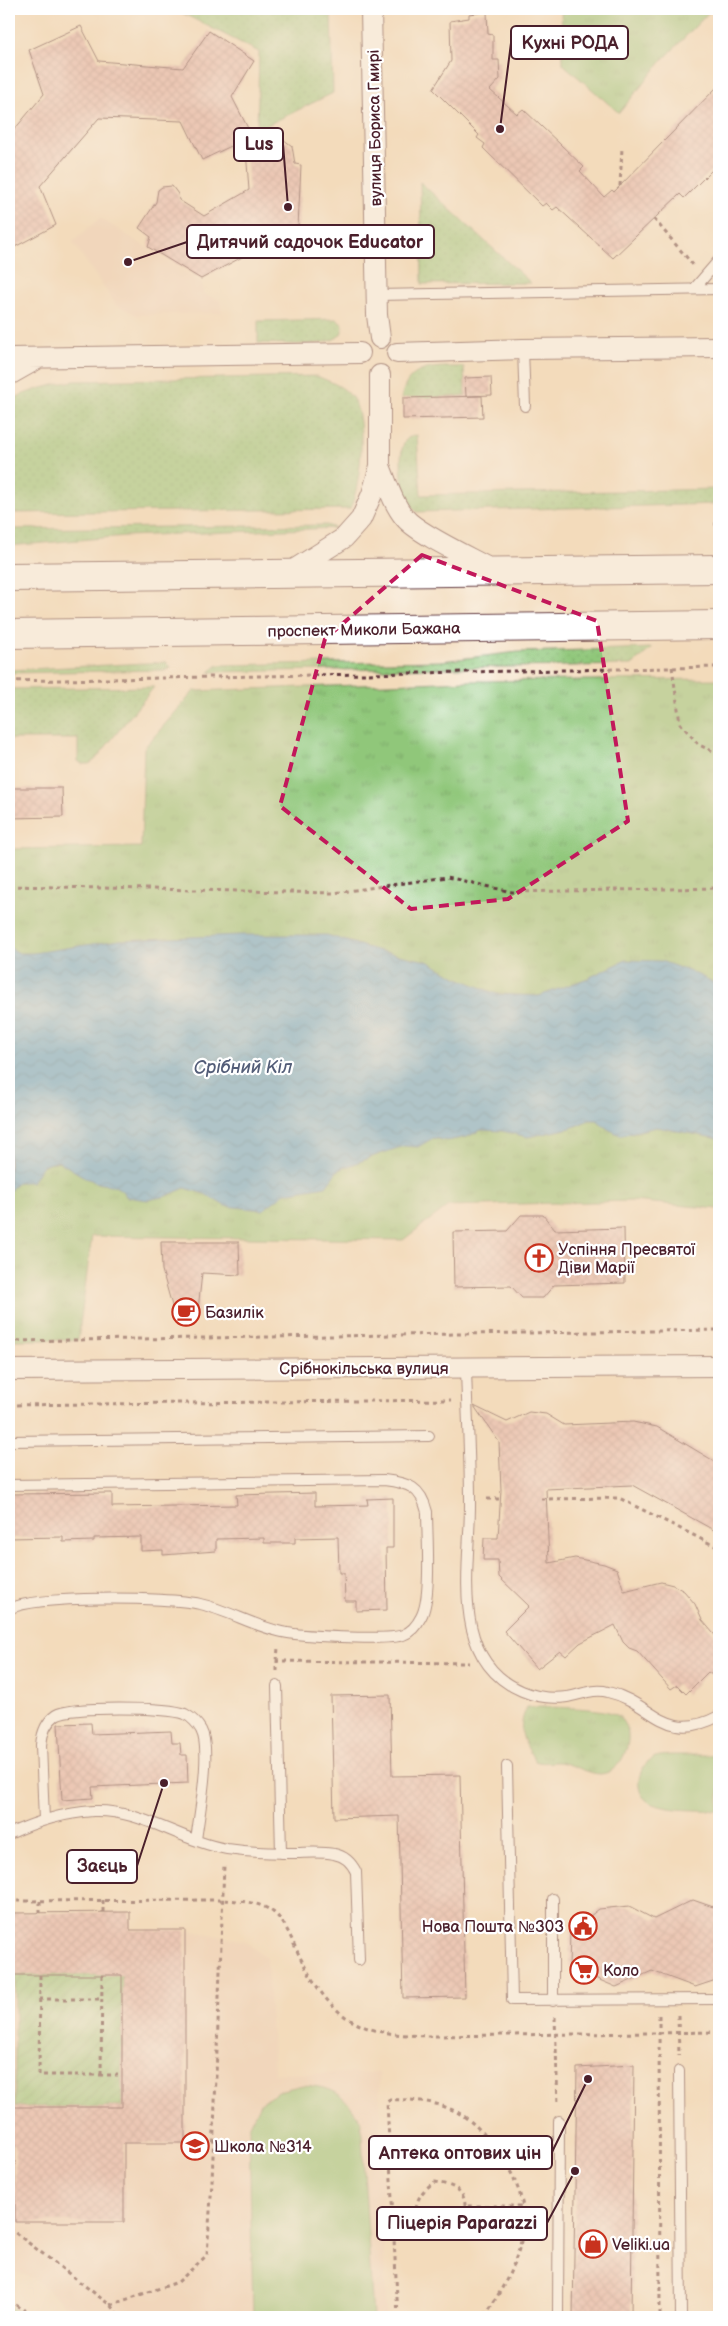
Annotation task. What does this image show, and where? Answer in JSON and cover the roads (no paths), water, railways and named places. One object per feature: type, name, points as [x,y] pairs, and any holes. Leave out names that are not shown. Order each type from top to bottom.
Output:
[{"type":"highway","points":[[9,577],[285,575],[494,570],[719,569]]},
{"type":"highway","name":"проспект Миколи Бажана","points":[[9,634],[719,625]]},
{"type":"street","name":"вулиця Бориса Гмирі","points":[[371,9],[377,295],[380,338]]},
{"type":"street","points":[[380,338],[389,340],[397,353],[396,363],[388,372],[380,375],[370,374],[362,365],[360,353],[366,342],[380,338]]},
{"type":"street","points":[[397,353],[523,349],[719,348]]},
{"type":"street","points":[[9,358],[41,356],[360,353]]},
{"type":"street","points":[[9,375],[41,356]]},
{"type":"street","points":[[285,575],[344,538],[361,519],[372,494],[380,466],[380,375]]},
{"type":"street","points":[[380,466],[391,494],[405,519],[427,534],[494,570]]},
{"type":"street","name":"Срібнокільська вулиця","points":[[9,1370],[719,1366]]},
{"type":"lane","points":[[694,289],[719,260]]},
{"type":"lane","points":[[377,295],[719,289]]},
{"type":"lane","points":[[523,349],[525,406]]},
{"type":"lane","points":[[466,1367],[470,1502],[467,1553],[467,1605],[478,1646],[496,1675],[523,1692],[538,1696],[566,1697],[592,1691],[606,1691],[619,1695],[657,1719],[669,1723],[682,1725],[696,1724],[719,1716]]},
{"type":"lane","points":[[9,1441],[429,1436]]},
{"type":"lane","points":[[9,1485],[384,1480],[402,1482],[415,1489],[424,1500],[427,1512],[427,1599],[422,1616],[413,1628],[402,1636],[362,1637],[302,1635],[280,1632],[201,1604],[164,1600],[45,1601],[18,1604],[9,1609]]},
{"type":"lane","points":[[277,1686],[282,1853]]},
{"type":"lane","points":[[44,1820],[41,1745],[42,1736],[50,1720],[66,1711],[160,1709],[186,1714],[201,1730],[204,1740],[205,1765],[196,1840]]},
{"type":"lane","points":[[507,1766],[512,2000],[719,1999]]},
{"type":"lane","points":[[9,1834],[44,1820],[86,1812],[117,1812],[137,1816],[196,1840],[227,1848],[282,1853],[334,1854],[351,1863],[358,1881],[359,1960]]},
{"type":"lane","points":[[552,1899],[553,2001]]},
{"type":"lane","points":[[679,2071],[681,2317]]},
{"type":"lane","points":[[558,2317],[559,2121]]},
{"type":"water","name":"Срібний Кіл","points":[[240,935],[327,935],[376,950],[427,961],[456,977],[497,994],[539,996],[588,978],[626,960],[661,961],[694,973],[719,985],[719,1139],[657,1127],[620,1135],[608,1129],[597,1120],[589,1120],[571,1128],[528,1137],[502,1131],[481,1130],[467,1137],[447,1141],[433,1138],[418,1147],[404,1146],[377,1155],[338,1170],[326,1186],[285,1193],[263,1210],[225,1206],[205,1194],[185,1188],[166,1196],[148,1200],[127,1197],[119,1188],[93,1181],[58,1161],[42,1166],[32,1182],[17,1182],[9,1192],[9,947],[19,953],[33,953],[119,940]]},
{"type":"place","name":"Кухні РОДА","points":[[500,129]]},
{"type":"place","name":"Lus","points":[[288,207]]},
{"type":"place","name":"Дитячий садочок Educator","points":[[128,262]]},
{"type":"place","name":"Успіння Пресвятої Діви Марії","points":[[539,1258]]},
{"type":"place","name":"Базилік","points":[[186,1312]]},
{"type":"place","name":"Заєць","points":[[164,1783]]},
{"type":"place","name":"Нова Пошта №303","points":[[583,1926]]},
{"type":"place","name":"Коло","points":[[584,1970]]},
{"type":"place","name":"Аптека оптових цін","points":[[588,2079]]},
{"type":"place","name":"Школа №314","points":[[195,2146]]},
{"type":"place","name":"Піцерія Paparazzi","points":[[575,2171]]},
{"type":"place","name":"Veliki.ua","points":[[593,2244]]}]
